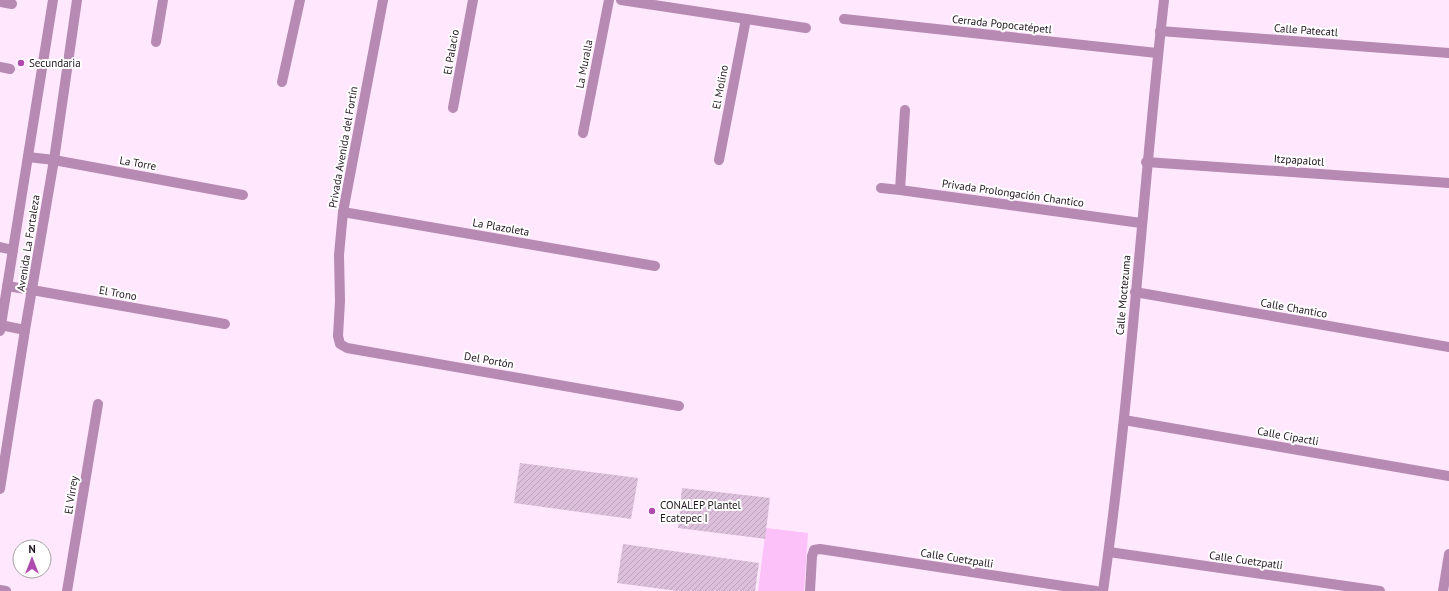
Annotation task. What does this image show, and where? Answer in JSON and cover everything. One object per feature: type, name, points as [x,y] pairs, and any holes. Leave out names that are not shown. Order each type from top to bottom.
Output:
[{"type":"street","name":"Avenida La Fortaleza","points":[[0,327],[53,0]]},
{"type":"street","name":"Avenida La Fortaleza","points":[[0,489],[54,160],[77,0]]},
{"type":"street","points":[[156,42],[163,0]]},
{"type":"street","points":[[282,82],[300,0]]},
{"type":"street","name":"Privada Avenida del Fortín","points":[[340,300],[338,255],[343,212],[383,0]]},
{"type":"street","name":"El Palacio","points":[[453,108],[473,0]]},
{"type":"street","name":"La Muralla","points":[[583,133],[609,0]]},
{"type":"street","points":[[621,0],[806,28]]},
{"type":"street","name":"Calle Moctezuma","points":[[1103,591],[1109,552],[1124,420],[1146,162],[1164,0]]},
{"type":"street","points":[[0,2],[12,4]]},
{"type":"street","name":"El Molino","points":[[719,160],[746,19]]},
{"type":"street","name":"Cerrada Popocatépetl","points":[[844,19],[1158,53]]},
{"type":"street","name":"Calle Patecatl","points":[[1160,31],[1449,53]]},
{"type":"street","points":[[900,190],[905,110]]},
{"type":"street","name":"La Torre","points":[[28,157],[54,160],[243,195]]},
{"type":"street","name":"Itzpapalotl","points":[[1146,162],[1449,183]]},
{"type":"street","name":"Privada Prolongación Chantico","points":[[881,188],[1141,223]]},
{"type":"street","name":"La Plazoleta","points":[[343,212],[655,266]]},
{"type":"street","points":[[0,247],[13,250]]},
{"type":"street","name":"El Trono","points":[[7,286],[225,324]]},
{"type":"street","name":"Calle Chantico","points":[[1135,292],[1449,348]]},
{"type":"street","name":"Del Portón","points":[[340,300],[338,336],[340,344],[347,348],[678,406]]},
{"type":"street","points":[[0,327],[25,330]]},
{"type":"street","name":"El Virrey","points":[[67,591],[98,404]]},
{"type":"street","name":"Calle Cipactli","points":[[1124,420],[1449,476]]},
{"type":"street","name":"Calle Cuetzpalli","points":[[810,591],[812,556],[814,550],[820,549],[1096,591]]},
{"type":"street","name":"Calle Cuetzpatli","points":[[1109,552],[1380,591]]},
{"type":"street","points":[[1443,591],[1449,554]]},
{"type":"street","points":[[0,590],[6,591]]},
{"type":"shaded area","points":[[766,528],[808,533],[804,591],[758,591]]},
{"type":"building","points":[[520,463],[638,478],[631,519],[514,503]]},
{"type":"building","points":[[682,488],[770,498],[765,539],[678,528]]},
{"type":"building","points":[[623,544],[759,563],[755,591],[677,591],[617,583]]},
{"type":"place","name":"Secundaria","points":[[21,63]]},
{"type":"place","name":"CONALEP Plantel Ecatepec I","points":[[652,511]]}]
